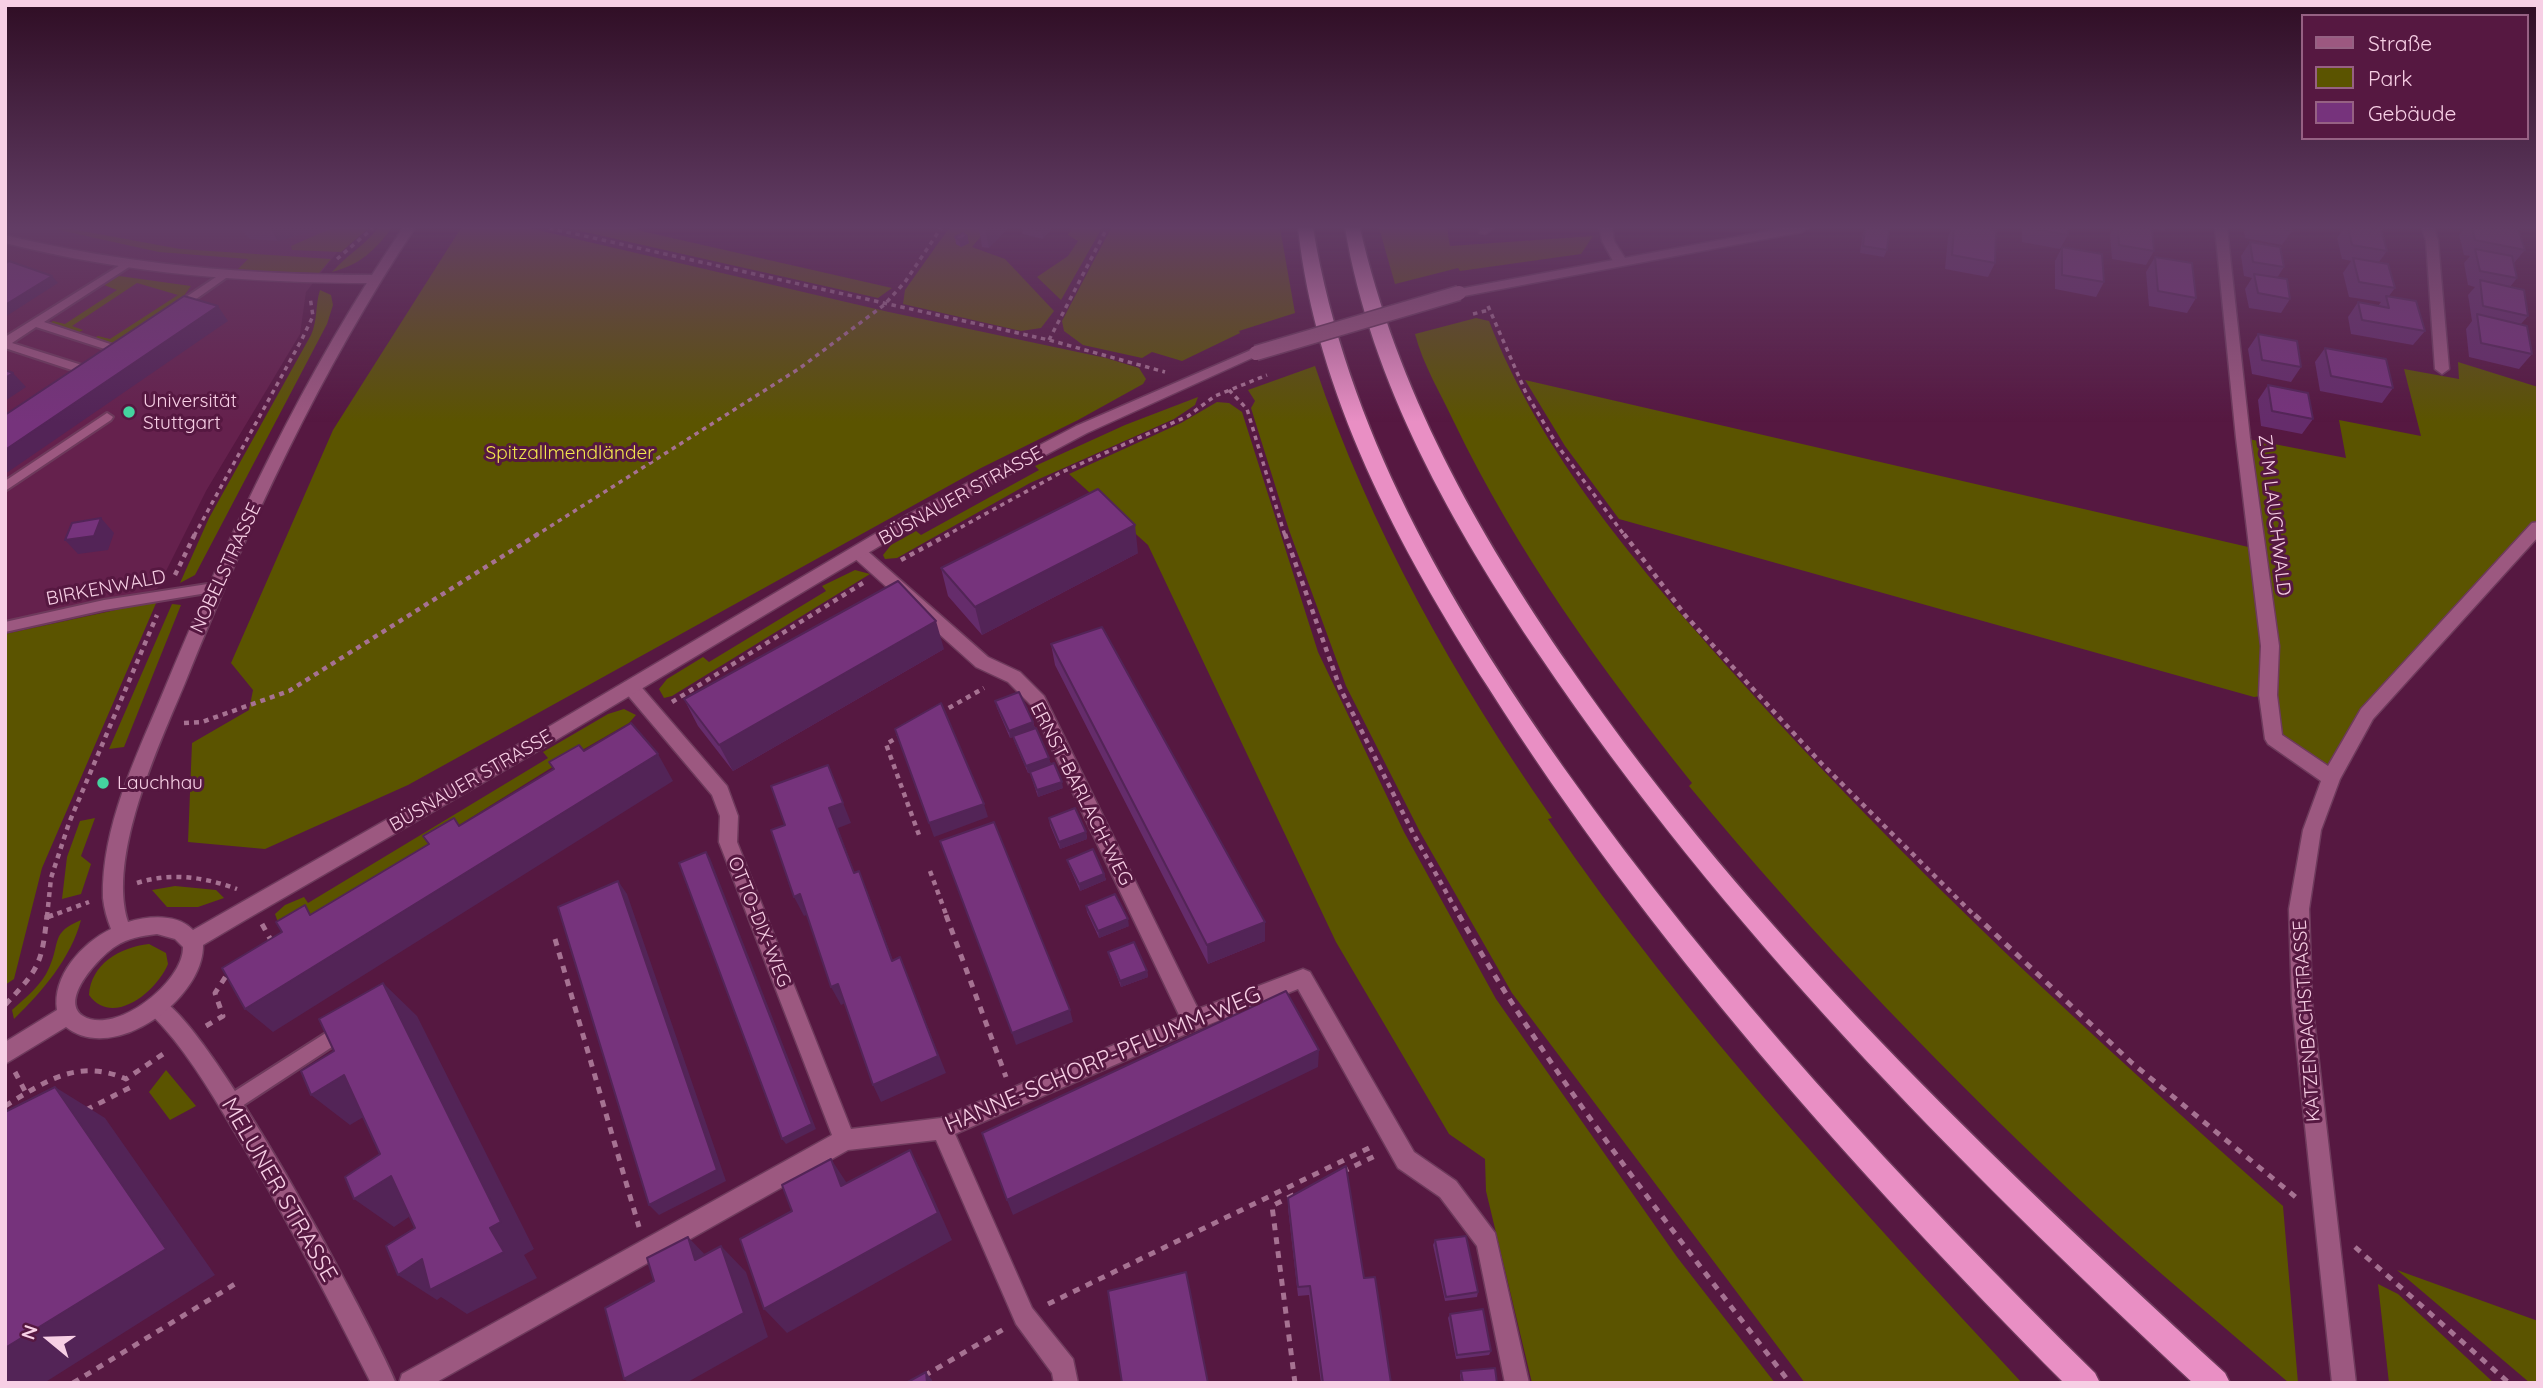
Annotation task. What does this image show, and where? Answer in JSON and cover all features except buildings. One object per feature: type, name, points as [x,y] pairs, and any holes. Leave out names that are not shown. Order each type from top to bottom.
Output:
[{"type":"highway","points":[[1317,293],[1354,415],[1430,574],[1527,733],[1588,823],[1689,955],[1894,1188],[2085,1383]]},
{"type":"highway","points":[[1368,293],[1409,407],[1475,536],[1547,653],[1660,807],[1740,905],[1874,1054],[2038,1218],[2215,1383]]},
{"type":"street","name":"NOBELSTRASSE","points":[[122,933],[112,893],[129,805],[214,588],[320,373],[365,293]]},
{"type":"street","name":"BÜSNAUER STRASSE","points":[[191,942],[457,791],[963,492],[1186,381],[1256,353],[1363,319],[1460,293]]},
{"type":"street","name":"ZUM LAUCHWALD","points":[[2228,293],[2243,438],[2270,646],[2269,695],[2274,739],[2330,778]]},
{"type":"street","points":[[2436,293],[2442,369]]},
{"type":"street","name":"KATZENBACHSTRASSE","points":[[2344,1383],[2302,1002],[2299,909],[2312,830],[2330,778],[2367,714],[2538,527]]},
{"type":"street","name":"ERNST-BARLACH-WEG","points":[[858,552],[982,662],[1014,677],[1038,701],[1193,1021]]},
{"type":"street","name":"OTTO-DIX-WEG","points":[[631,687],[720,791],[729,816],[728,842],[845,1140]]},
{"type":"street","points":[[172,926],[184,932],[191,942],[193,957],[188,974],[176,991],[158,1007],[138,1019],[96,1029],[79,1025],[68,1015],[65,995],[74,972],[103,943],[140,927],[172,926]]},
{"type":"street","name":"HANNE-SCHORP-PFLUMM-WEG","points":[[411,1383],[845,1140],[942,1129],[1193,1021],[1303,978],[1406,1160],[1448,1189],[1487,1241],[1517,1383]]},
{"type":"street","name":"MELUNER STRASSE","points":[[158,1007],[188,1037],[230,1104],[311,1241],[384,1383]]},
{"type":"street","points":[[5,1054],[68,1015]]},
{"type":"street","points":[[942,1129],[1024,1316],[1064,1368],[1066,1383]]},
{"type":"lane","points":[[5,343],[82,293]]},
{"type":"lane","points":[[159,320],[198,293]]},
{"type":"lane","points":[[35,323],[115,349]]},
{"type":"lane","points":[[73,377],[126,341]]},
{"type":"lane","points":[[5,343],[84,370]]},
{"type":"lane","points":[[5,487],[107,416]]},
{"type":"lane","name":"BIRKENWALD","points":[[5,627],[165,595],[214,588]]},
{"type":"lane","points":[[230,1104],[332,1037]]},
{"type":"path","points":[[5,1005],[33,975],[43,956],[51,877],[69,823],[165,595],[214,496],[313,316],[310,293]]},
{"type":"path","points":[[831,293],[1049,340],[1144,364],[1186,381]]},
{"type":"path","points":[[202,722],[289,691],[800,368],[884,305],[895,293]]},
{"type":"path","points":[[1049,340],[1073,293]]},
{"type":"path","points":[[1473,314],[1489,310],[1526,393],[1557,445],[1685,615],[1821,763],[1993,933],[2132,1063],[2325,1220],[2509,1383]]},
{"type":"path","points":[[652,714],[881,572],[986,511],[1060,473],[1188,416],[1230,390],[1271,374]]},
{"type":"path","points":[[1230,390],[1247,409],[1285,536],[1340,688],[1413,832],[1492,974],[1514,1009],[1686,1247],[1790,1383]]},
{"type":"path","points":[[933,717],[981,689],[1014,677]]},
{"type":"path","points":[[909,730],[886,744],[919,835]]},
{"type":"path","points":[[930,871],[1014,1098]]},
{"type":"path","points":[[47,917],[149,878],[177,877],[236,888],[253,905],[273,945],[285,938]]},
{"type":"path","points":[[555,939],[646,1252]]},
{"type":"path","points":[[77,1115],[131,1087]]},
{"type":"path","points":[[5,1106],[26,1093]]},
{"type":"path","points":[[911,1383],[1024,1316],[1392,1136]]},
{"type":"path","points":[[1334,1176],[1383,1153],[1406,1160]]},
{"type":"path","points":[[1295,1383],[1272,1206],[1309,1188]]},
{"type":"path","points":[[73,1383],[240,1280]]},
{"type":"shaded area","name":"Universität Stuttgart","points":[[5,293],[306,293],[300,334],[206,491],[157,589],[104,605],[5,627]]},
{"type":"green space","points":[[113,293],[122,293],[72,326],[83,330],[76,334],[47,325],[53,321],[65,324]]},
{"type":"green space","points":[[170,293],[186,293],[110,345],[92,339],[98,336],[110,339],[178,295]]},
{"type":"green space","points":[[319,293],[331,295],[333,305],[327,324],[195,575],[180,583],[209,518],[311,335]]},
{"type":"green space","name":"Spitzallmendländer","points":[[420,293],[807,293],[1106,358],[1139,368],[1146,379],[1143,384],[1078,420],[981,468],[408,785],[265,849],[188,842],[192,743],[249,710],[253,690],[231,663],[333,430]]},
{"type":"green space","points":[[855,293],[885,293],[878,298]]},
{"type":"green space","points":[[905,293],[1037,293],[1054,311],[1041,328],[1021,331],[903,304]]},
{"type":"green space","points":[[1053,293],[1065,293],[1061,300]]},
{"type":"green space","points":[[1077,293],[1291,293],[1295,313],[1239,331],[1240,333],[1182,361],[1152,352],[1142,358],[1083,345],[1064,331],[1062,321]]},
{"type":"green space","points":[[1476,318],[1489,321],[1536,418],[1596,509],[1664,594],[1735,675],[1865,814],[2001,948],[2070,1014],[2283,1206],[2298,1383],[2289,1383],[2144,1259],[1990,1113],[1835,953],[1689,786],[1692,783],[1594,654],[1533,564],[1479,470],[1427,368],[1415,334]]},
{"type":"green space","points":[[2458,362],[2538,387],[2538,527],[2367,714],[2331,778],[2274,739],[2268,695],[2254,697],[1619,519],[1565,446],[1525,380],[2257,549],[2243,438],[2346,458],[2339,420],[2421,436],[2404,369],[2459,379]]},
{"type":"green space","points":[[1315,366],[1361,486],[1417,600],[1481,711],[1552,818],[1548,819],[1657,968],[1774,1110],[2022,1383],[1805,1383],[1512,993],[1420,832],[1346,686],[1289,530],[1251,408],[1255,401],[1248,390]]},
{"type":"green space","points":[[1198,397],[1195,405],[1174,419],[1030,483],[897,558],[885,559],[883,555],[891,545],[916,531],[921,535],[1039,470],[1035,466],[1125,425]]},
{"type":"green space","points":[[1217,402],[1229,403],[1242,412],[1318,652],[1404,832],[1496,999],[1677,1257],[1775,1383],[1532,1383],[1486,1191],[1485,1159],[1449,1134],[1336,942],[1148,545],[1069,474],[1181,423]]},
{"type":"green space","points":[[855,570],[870,574],[672,696],[664,698],[659,689],[667,679],[703,657],[709,662],[826,591],[822,586]]},
{"type":"green space","points":[[157,601],[42,868],[14,979],[5,985],[5,634]]},
{"type":"green space","points":[[172,604],[181,605],[124,747],[109,749]]},
{"type":"green space","points":[[624,709],[636,715],[629,723],[551,768],[314,915],[280,928],[275,914],[285,905],[304,897],[308,903],[548,758],[543,752],[608,714]]},
{"type":"green space","points":[[95,818],[81,856],[91,864],[81,894],[62,899],[67,857],[80,821]]},
{"type":"green space","points":[[175,886],[216,890],[224,898],[198,907],[167,907],[152,890]]},
{"type":"green space","points":[[81,920],[63,961],[14,1019],[12,1010],[33,991],[46,974],[60,934]]},
{"type":"green space","points":[[149,944],[166,953],[168,964],[154,985],[144,994],[122,1007],[110,1008],[99,1004],[89,995],[95,974],[109,959],[128,949]]},
{"type":"green space","points":[[166,1070],[196,1106],[170,1120],[149,1092]]},
{"type":"green space","points":[[2397,1270],[2538,1321],[2538,1383],[2530,1383]]},
{"type":"green space","points":[[2378,1284],[2398,1294],[2494,1383],[2389,1383]]},
{"type":"place","name":"Universität Stuttgart","points":[[129,412]]},
{"type":"place","name":"Lauchhau","points":[[103,783]]}]
